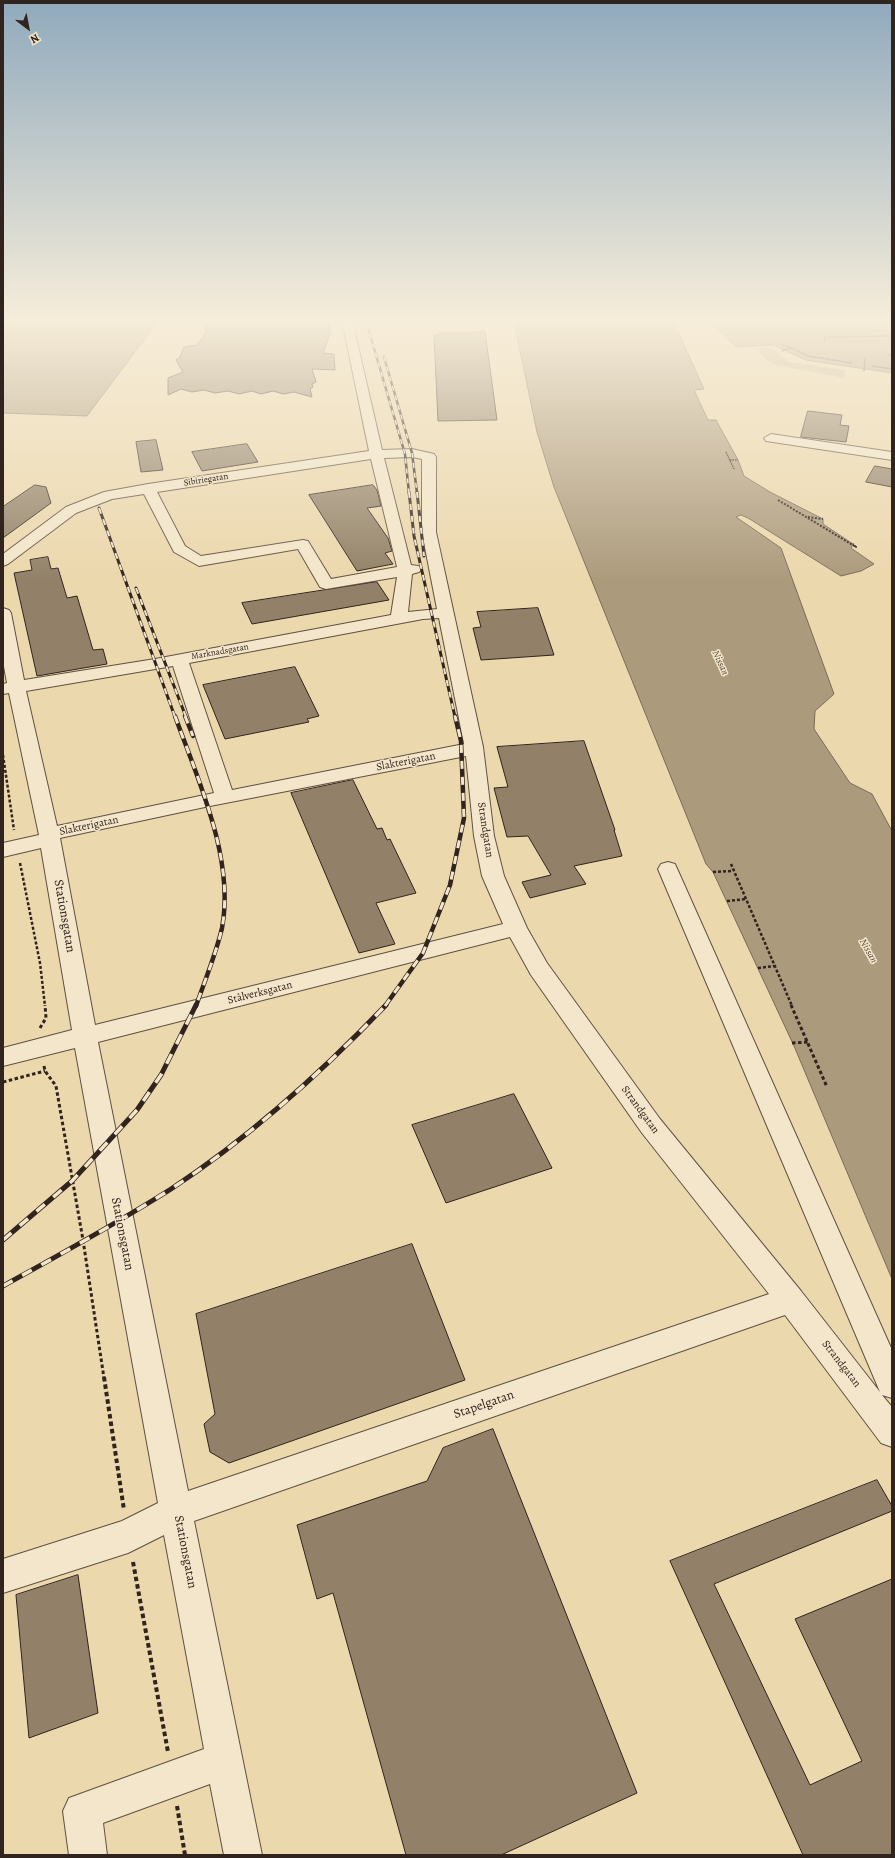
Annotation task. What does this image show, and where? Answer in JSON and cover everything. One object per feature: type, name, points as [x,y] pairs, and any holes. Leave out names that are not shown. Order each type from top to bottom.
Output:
[{"type":"street","points":[[366,407],[377,454],[409,569],[398,619]]},
{"type":"street","points":[[771,438],[892,456]]},
{"type":"street","name":"Sibiriegatan","points":[[3,561],[65,514],[81,504],[109,495],[377,454],[412,454],[429,457],[429,532],[447,613]]},
{"type":"street","points":[[148,488],[179,549],[199,560],[303,544],[326,584],[409,569]]},
{"type":"street","name":"Stationsgatan","points":[[3,613],[10,688],[22,713],[50,837],[105,1146],[243,1855]]},
{"type":"street","points":[[447,613],[464,706],[474,747]]},
{"type":"street","name":"Marknadsgatan","points":[[10,688],[179,659],[422,614],[447,613]]},
{"type":"street","points":[[179,659],[225,797]]},
{"type":"street","name":"Slakterigatan","points":[[10,849],[50,837],[225,797],[462,751],[474,747]]},
{"type":"street","name":"Strandgatan","points":[[474,747],[484,836],[492,870],[516,928],[538,969],[651,1126],[792,1300],[867,1397],[892,1432]]},
{"type":"street","points":[[668,869],[892,1384]]},
{"type":"street","name":"Stålverksgatan","points":[[3,1057],[516,928]]},
{"type":"street","name":"Stapelgatan","points":[[3,1576],[128,1536],[177,1511],[792,1300]]},
{"type":"street","points":[[88,1855],[82,1811],[224,1760]]},
{"type":"path","points":[[726,452],[734,469]]},
{"type":"path","points":[[730,460],[738,460]]},
{"type":"path","points":[[778,500],[856,547],[853,544]]},
{"type":"path","points":[[807,517],[823,519]]},
{"type":"path","points":[[3,755],[10,849],[40,971],[46,1018],[38,1032],[40,1048],[45,1072],[56,1086],[83,1240],[128,1536],[185,1855]]},
{"type":"path","points":[[731,864],[827,1087]]},
{"type":"path","points":[[713,872],[733,871]]},
{"type":"path","points":[[727,901],[746,899]]},
{"type":"path","points":[[758,968],[775,966]]},
{"type":"path","points":[[792,1043],[808,1042]]},
{"type":"path","points":[[3,1082],[45,1072]]},
{"type":"water","points":[[3,407],[94,407],[87,416],[3,413]]},
{"type":"water","name":"Nissan","points":[[532,407],[702,407],[708,420],[716,420],[738,460],[744,476],[770,492],[823,519],[823,524],[853,544],[851,548],[874,564],[861,571],[841,576],[748,518],[741,515],[736,517],[781,548],[834,694],[815,711],[814,729],[850,783],[872,794],[892,831],[892,1279],[794,1046],[713,872],[706,864],[554,487],[537,432]]},
{"type":"building","points":[[437,407],[495,407],[497,420],[438,421]]},
{"type":"building","points":[[808,411],[842,415],[840,425],[849,426],[846,442],[801,437]]},
{"type":"building","points":[[156,440],[163,470],[141,472],[136,442]]},
{"type":"building","points":[[247,444],[258,462],[202,471],[192,452]]},
{"type":"building","points":[[875,466],[892,469],[892,487],[866,482]]},
{"type":"building","points":[[35,485],[46,487],[51,503],[3,538],[3,507]]},
{"type":"building","points":[[373,485],[377,490],[381,506],[367,508],[388,538],[392,551],[385,553],[393,564],[357,571],[309,495]]},
{"type":"building","points":[[48,557],[51,569],[58,568],[67,598],[77,596],[93,650],[103,649],[107,664],[37,676],[14,573],[32,570],[30,560]]},
{"type":"building","points":[[377,582],[389,600],[252,624],[242,603]]},
{"type":"building","points":[[538,608],[554,655],[481,660],[473,628],[481,627],[477,612]]},
{"type":"building","points":[[295,667],[319,716],[307,719],[309,722],[225,739],[203,685]]},
{"type":"building","points":[[584,741],[615,830],[622,856],[574,866],[586,884],[530,898],[522,882],[551,875],[528,836],[507,837],[494,788],[508,787],[497,747]]},
{"type":"building","points":[[353,780],[377,829],[382,828],[387,840],[390,839],[416,893],[376,903],[395,944],[359,953],[291,793]]},
{"type":"building","points":[[514,1094],[552,1168],[446,1203],[412,1125]]},
{"type":"building","points":[[412,1244],[465,1380],[229,1463],[210,1452],[204,1424],[215,1414],[196,1314]]},
{"type":"building","points":[[493,1429],[637,1793],[501,1855],[406,1855],[333,1593],[317,1599],[297,1525],[427,1481],[443,1448]]},
{"type":"building","points":[[877,1480],[892,1506],[892,1511],[714,1584],[810,1785],[862,1761],[795,1619],[892,1579],[892,1855],[803,1855],[670,1561]]},
{"type":"building","points":[[78,1575],[98,1713],[29,1738],[16,1595]]},
{"type":"railway","points":[[391,407],[405,454],[409,493]]},
{"type":"railway","points":[[398,407],[412,453],[417,493]]},
{"type":"railway","points":[[409,492],[414,536],[455,717]]},
{"type":"railway","points":[[417,492],[424,556]]},
{"type":"railway","points":[[99,508],[175,717]]},
{"type":"railway","points":[[136,588],[186,717]]},
{"type":"railway","points":[[175,716],[212,820],[219,847],[225,902],[220,938],[196,1006]]},
{"type":"railway","points":[[185,716],[193,736]]},
{"type":"railway","points":[[385,1006],[423,953],[450,885],[464,818],[461,741],[455,716]]},
{"type":"railway","points":[[3,1240],[72,1181],[137,1110],[161,1075],[196,1005]]},
{"type":"railway","points":[[3,1286],[129,1215],[171,1189],[229,1148],[284,1103],[336,1055],[385,1006]]}]
